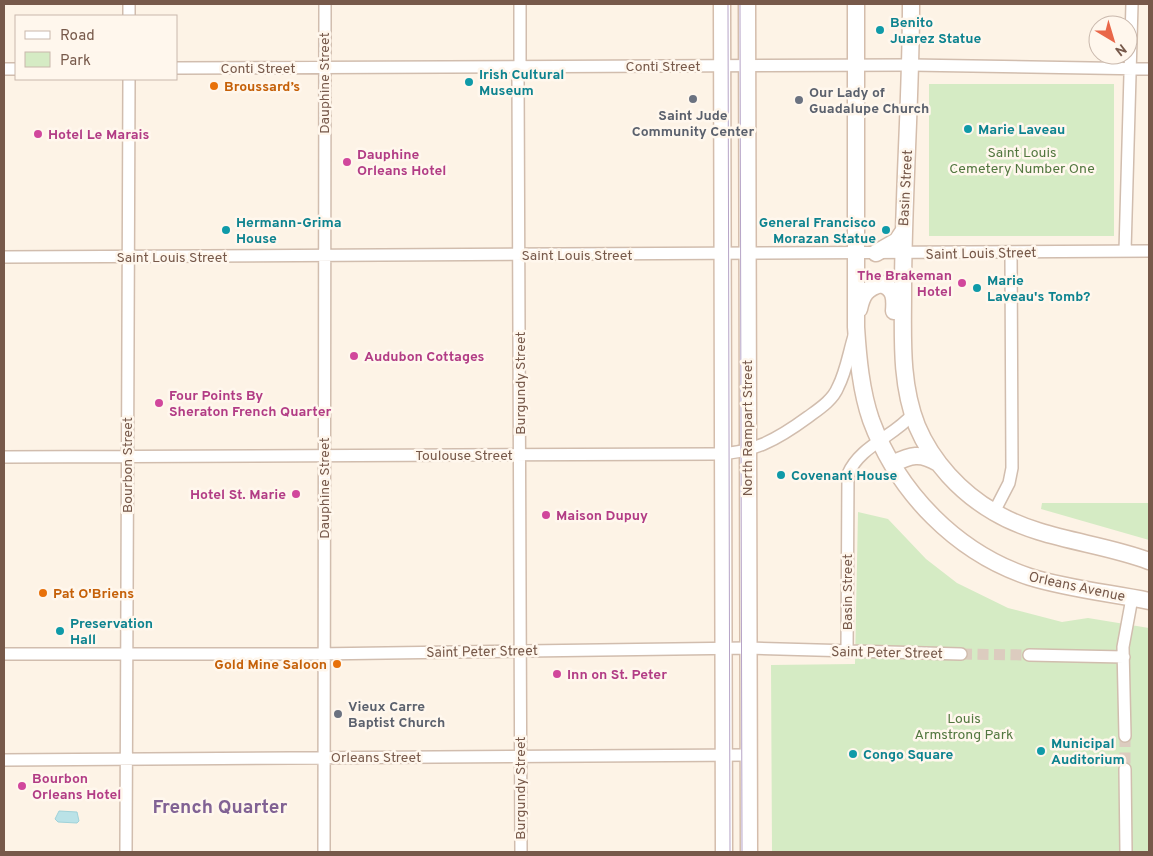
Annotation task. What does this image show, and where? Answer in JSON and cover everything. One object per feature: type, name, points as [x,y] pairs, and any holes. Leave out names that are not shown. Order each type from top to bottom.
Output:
[{"type":"street","name":"Dauphine Street","points":[[324,4],[324,852]]},
{"type":"street","name":"Burgundy Street","points":[[520,4],[520,67],[518,78],[521,455],[521,852]]},
{"type":"street","name":"North Rampart Street","points":[[722,4],[724,852]]},
{"type":"street","name":"North Rampart Street","points":[[747,4],[749,852]]},
{"type":"street","points":[[856,4],[856,327]]},
{"type":"street","name":"Basin Street","points":[[905,377],[903,232],[911,65],[911,4]]},
{"type":"street","points":[[1125,252],[1132,69],[1132,4]]},
{"type":"street","name":"Conti Street","points":[[178,68],[911,65],[1149,69]]},
{"type":"street","name":"Bourbon Street","points":[[126,852],[129,80]]},
{"type":"street","points":[[876,253],[897,241],[903,232]]},
{"type":"street","name":"Saint Louis Street","points":[[4,257],[723,255],[856,252],[903,254],[1149,251]]},
{"type":"street","points":[[994,512],[1009,483],[1012,468],[1011,253]]},
{"type":"street","points":[[856,327],[862,296],[874,286],[887,286],[895,298],[893,338],[898,365],[905,377],[918,428],[940,465],[965,492],[994,512],[1024,526],[1129,553],[1149,556]]},
{"type":"street","name":"Orleans Avenue","points":[[856,327],[865,396],[880,441],[911,493],[928,512],[961,541],[1008,568],[1048,582],[1149,601]]},
{"type":"street","name":"Toulouse Street","points":[[4,457],[724,454],[747,451],[780,437],[831,398],[838,388],[856,327]]},
{"type":"street","name":"Basin Street","points":[[847,652],[848,474],[853,462],[902,426],[913,414]]},
{"type":"street","points":[[892,464],[910,455],[917,454],[926,456],[940,465]]},
{"type":"street","points":[[1129,553],[1149,561]]},
{"type":"street","points":[[1125,736],[1124,657],[1132,598]]},
{"type":"street","name":"Saint Peter Street","points":[[4,654],[324,654],[748,648],[961,654]]},
{"type":"street","points":[[1029,655],[1124,657]]},
{"type":"street","name":"Orleans Street","points":[[4,760],[749,755]]},
{"type":"street","points":[[1125,769],[1126,852]]},
{"type":"green space","name":"Saint Louis Cemetery Number One","points":[[929,84],[1114,84],[1114,236],[929,236]]},
{"type":"green space","points":[[1042,503],[1148,503],[1149,540],[1041,509]]},
{"type":"green space","name":"Louis Armstrong Park","points":[[858,512],[888,519],[926,559],[957,583],[1008,608],[1062,622],[1088,618],[1149,628],[1149,852],[772,852],[771,665],[855,664]]},
{"type":"water","points":[[59,811],[77,812],[79,821],[77,823],[58,822],[55,819]]},
{"type":"tunnel","points":[[961,654],[1029,655]]},
{"type":"tunnel","points":[[1125,736],[1125,769]]},
{"type":"tram line","points":[[728,4],[730,852]]},
{"type":"tram line","points":[[740,4],[742,852]]},
{"type":"place","name":"Benito Juarez Statue","points":[[880,30]]},
{"type":"place","name":"Irish Cultural Museum","points":[[469,82]]},
{"type":"place","name":"Broussard’s","points":[[214,86]]},
{"type":"place","name":"Saint Jude Community Center","points":[[693,99]]},
{"type":"place","name":"Our Lady of Guadalupe Church","points":[[799,100]]},
{"type":"place","name":"Marie Laveau","points":[[968,129]]},
{"type":"place","name":"Hotel Le Marais","points":[[38,134]]},
{"type":"place","name":"Dauphine Orleans Hotel","points":[[347,162]]},
{"type":"place","name":"Hermann-Grima House","points":[[226,230]]},
{"type":"place","name":"General Francisco Morazan Statue","points":[[886,230]]},
{"type":"place","name":"The Brakeman Hotel","points":[[962,283]]},
{"type":"place","name":"Marie Laveau's Tomb?","points":[[977,288]]},
{"type":"place","name":"Audubon Cottages","points":[[354,356]]},
{"type":"place","name":"Four Points By Sheraton French Quarter","points":[[159,403]]},
{"type":"place","name":"Covenant House","points":[[781,475]]},
{"type":"place","name":"Hotel St. Marie","points":[[296,494]]},
{"type":"place","name":"Maison Dupuy","points":[[546,515]]},
{"type":"place","name":"Pat O'Briens","points":[[43,593]]},
{"type":"place","name":"Preservation Hall","points":[[60,631]]},
{"type":"place","name":"Gold Mine Saloon","points":[[337,664]]},
{"type":"place","name":"Inn on St. Peter","points":[[557,674]]},
{"type":"place","name":"Vieux Carre Baptist Church","points":[[338,714]]},
{"type":"place","name":"Municipal Auditorium","points":[[1041,751]]},
{"type":"place","name":"Congo Square","points":[[853,754]]},
{"type":"place","name":"Bourbon Orleans Hotel","points":[[22,786]]},
{"type":"district","name":"French Quarter","points":[[220,806]]}]
